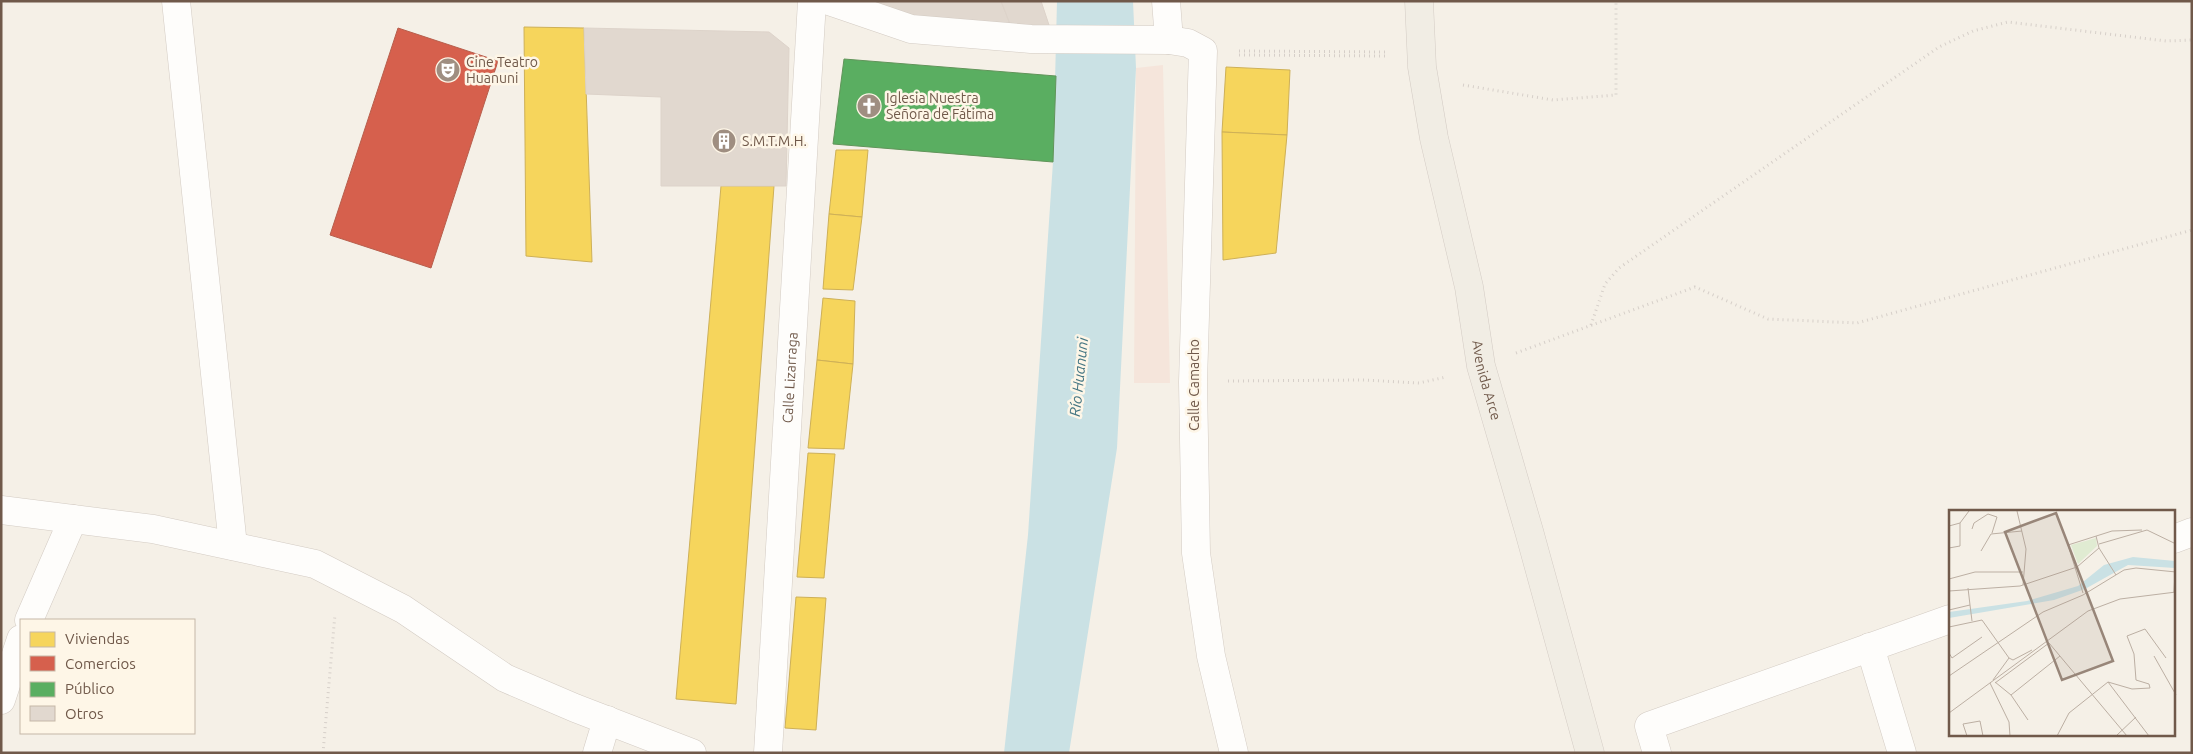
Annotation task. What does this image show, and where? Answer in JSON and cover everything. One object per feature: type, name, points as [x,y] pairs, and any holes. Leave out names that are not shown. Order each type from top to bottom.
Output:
[{"type":"main road","name":"Avenida Arce","points":[[1419,1],[1421,54],[1434,138],[1469,287],[1482,366],[1590,753]]},
{"type":"street","points":[[176,1],[233,546]]},
{"type":"street","name":"Calle Lizarraga","points":[[768,753],[812,1]]},
{"type":"street","points":[[829,1],[911,29],[1031,39],[1157,40],[1188,43],[1203,53]]},
{"type":"street","points":[[1157,40],[1166,1]]},
{"type":"street","name":"Calle Camacho","points":[[1203,53],[1193,382],[1196,553],[1211,656],[1234,753]]},
{"type":"street","points":[[1,510],[153,529],[316,564],[403,610],[504,678],[692,753]]},
{"type":"street","points":[[29,619],[73,519]]},
{"type":"street","points":[[2176,538],[2192,532]]},
{"type":"street","points":[[1657,753],[1649,726],[1949,619]]},
{"type":"street","points":[[1,700],[20,642]]},
{"type":"street","points":[[1870,647],[1902,753]]},
{"type":"street","points":[[597,753],[607,720]]},
{"type":"path","points":[[1434,138],[1463,84],[1553,100],[1616,95],[1616,1]]},
{"type":"path","points":[[1591,325],[1605,284],[1619,268],[1939,47],[1973,31],[2008,22],[2166,41],[2192,40]]},
{"type":"path","points":[[1203,53],[1421,54]]},
{"type":"path","points":[[1193,382],[1363,380],[1419,383],[1482,366],[1695,287],[1768,319],[1857,323],[2192,230]]},
{"type":"path","points":[[324,753],[338,576]]},
{"type":"shaded area","points":[[1163,65],[1170,383],[1134,383],[1136,68]]},
{"type":"water","name":"Río Huanuni","points":[[1057,1],[1133,1],[1136,68],[1117,448],[1069,753],[1004,753],[1028,535],[1053,162]]},
{"type":"building: Viviendas","points":[[524,27],[584,28],[592,262],[526,256]]},
{"type":"building: Viviendas","points":[[1226,67],[1290,70],[1287,135],[1222,132]]},
{"type":"building: Viviendas","points":[[1222,132],[1287,135],[1276,253],[1223,260]]},
{"type":"building: Viviendas","points":[[836,150],[868,150],[862,217],[829,214]]},
{"type":"building: Viviendas","points":[[721,186],[774,186],[736,704],[676,699]]},
{"type":"building: Viviendas","points":[[829,214],[862,217],[853,290],[823,289]]},
{"type":"building: Viviendas","points":[[823,298],[855,301],[853,364],[817,360]]},
{"type":"building: Viviendas","points":[[817,360],[853,364],[844,449],[808,448]]},
{"type":"building: Viviendas","points":[[808,453],[835,454],[824,578],[797,577]]},
{"type":"building: Viviendas","points":[[796,597],[826,598],[816,730],[785,728]]},
{"type":"building: Comercios","points":[[398,28],[498,61],[431,268],[330,235]]},
{"type":"building: Público","points":[[844,59],[1056,76],[1053,162],[833,144]]},
{"type":"building: Otros","points":[[857,1],[1001,1],[1012,29],[930,24]]},
{"type":"building: Otros","points":[[1001,1],[1041,1],[1050,28],[1012,29]]},
{"type":"building: Otros","name":"S.M.T.M.H.","points":[[584,28],[769,32],[789,48],[786,186],[661,186],[661,97],[586,94]]},
{"type":"place","name":"Cine Teatro Huanuni","points":[[448,70]]},
{"type":"place","name":"Iglesia Nuestra Señora de Fátima","points":[[869,106]]},
{"type":"place","name":"S.M.T.M.H.","points":[[724,141]]}]
